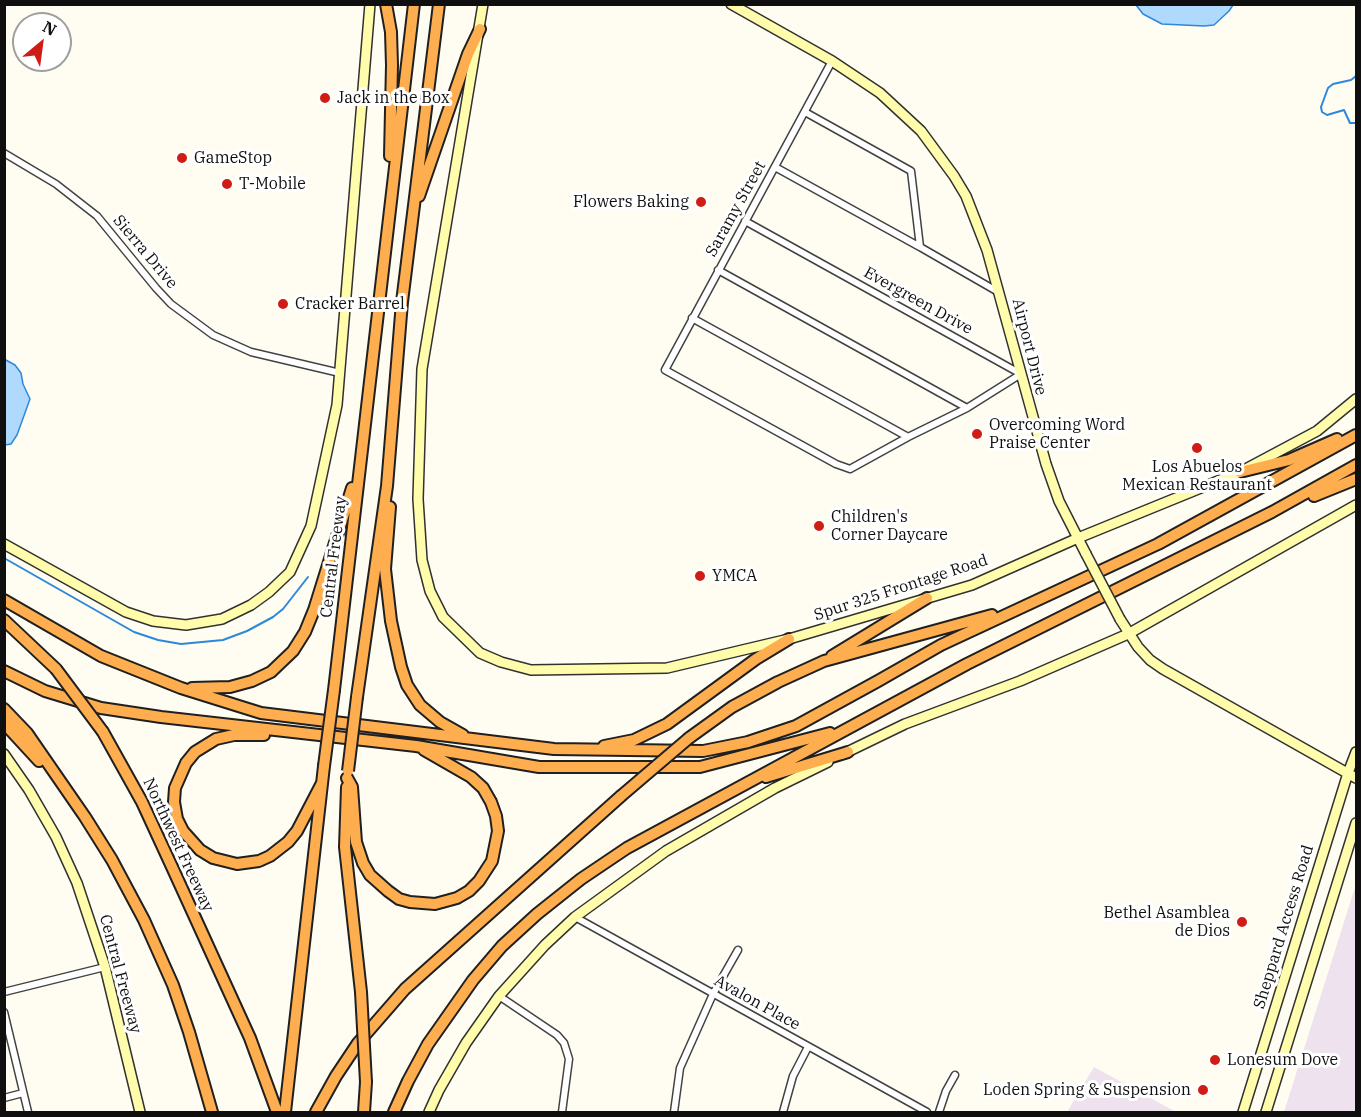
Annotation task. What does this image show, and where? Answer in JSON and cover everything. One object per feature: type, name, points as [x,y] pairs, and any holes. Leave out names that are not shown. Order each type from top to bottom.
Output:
[{"type":"highway","points":[[386,4],[392,65],[390,207]]},
{"type":"highway","name":"Central Freeway","points":[[285,1113],[414,4]]},
{"type":"highway","points":[[364,1113],[366,1082],[361,992],[345,847],[347,775],[387,486],[402,302],[439,4]]},
{"type":"highway","points":[[412,216],[468,54],[480,28]]},
{"type":"highway","points":[[1240,472],[1289,460],[1356,430]]},
{"type":"highway","points":[[4,600],[101,656],[181,688],[261,713],[554,749],[703,751],[748,742],[796,726],[941,645],[1158,543],[1356,435]]},
{"type":"highway","points":[[394,1113],[408,1081],[434,1036],[473,980],[511,938],[537,914],[581,879],[627,848],[968,664],[1272,512],[1356,465]]},
{"type":"highway","points":[[181,688],[230,687],[252,681],[271,672],[293,651],[305,632],[316,604],[359,468]]},
{"type":"highway","points":[[1272,512],[1356,479]]},
{"type":"highway","points":[[387,486],[390,508],[385,569],[391,621],[401,667],[407,685],[420,705],[440,722],[469,738]]},
{"type":"highway","points":[[316,1113],[336,1076],[358,1043],[405,989],[689,738],[732,707],[778,681],[824,661],[927,598]]},
{"type":"highway","points":[[824,661],[1021,608]]},
{"type":"highway","name":"Northwest Freeway","points":[[4,620],[56,669],[103,732],[142,802],[264,1074],[277,1113]]},
{"type":"highway","points":[[582,751],[634,740],[667,724],[756,659],[789,639]]},
{"type":"highway","points":[[4,671],[45,691],[101,708],[293,733],[416,746],[539,767],[700,767],[851,727]]},
{"type":"highway","points":[[4,709],[27,733],[85,817],[112,860],[144,920],[173,986],[212,1113]]},
{"type":"highway","points":[[4,723],[85,817]]},
{"type":"highway","points":[[293,733],[284,736],[234,735],[216,739],[195,752],[183,769],[175,788],[174,802],[177,819],[183,831],[200,850],[213,858],[237,864],[259,861],[279,850],[293,836],[322,783]]},
{"type":"highway","points":[[347,775],[352,787],[356,842],[370,875],[399,899],[410,902],[435,904],[457,898],[479,881],[492,861],[497,846],[496,816],[483,788],[471,777],[416,746]]},
{"type":"highway","points":[[740,786],[848,752]]},
{"type":"main road","name":"Central Freeway","points":[[4,544],[126,612],[153,621],[186,625],[222,619],[250,605],[269,592],[290,572],[311,526],[337,405],[370,4]]},
{"type":"main road","points":[[480,28],[483,4]]},
{"type":"main road","name":"Airport Drive","points":[[731,4],[855,75],[887,99],[921,131],[966,196],[987,250],[1039,444],[1059,501],[1128,634],[1150,660],[1163,669],[1352,776]]},
{"type":"main road","name":"Spur 325 Frontage Road","points":[[480,28],[422,369],[419,488],[422,560],[430,591],[443,617],[462,638],[480,653],[501,662],[531,670],[667,668],[789,639],[972,585],[1078,538],[1240,472],[1317,431],[1356,399]]},
{"type":"main road","points":[[429,1113],[439,1090],[466,1043],[499,996],[545,945],[575,917],[666,851],[775,788],[905,724],[1020,681],[1128,634],[1356,505]]},
{"type":"main road","name":"Sheppard Access Road","points":[[1243,1113],[1352,776],[1356,752]]},
{"type":"main road","name":"Central Freeway","points":[[4,754],[8,766],[56,837],[80,892],[105,967],[140,1113]]},
{"type":"main road","points":[[1266,1113],[1356,823]]},
{"type":"street","name":"Saramy Street","points":[[832,61],[664,370],[836,464],[850,469],[908,437]]},
{"type":"street","points":[[805,112],[910,171],[920,247]]},
{"type":"street","name":"Sierra Drive","points":[[4,153],[56,184],[97,216],[171,304],[213,336],[251,352],[340,373]]},
{"type":"street","points":[[775,167],[1000,293]]},
{"type":"street","name":"Evergreen Drive","points":[[745,221],[1021,374]]},
{"type":"street","points":[[718,270],[967,408]]},
{"type":"street","points":[[692,318],[908,437],[967,408],[1021,374]]},
{"type":"street","name":"Avalon Place","points":[[575,917],[927,1113]]},
{"type":"street","points":[[674,1113],[680,1068],[713,994],[738,950]]},
{"type":"street","points":[[4,992],[105,967]]},
{"type":"street","points":[[499,996],[557,1035],[564,1043],[569,1059],[562,1113]]},
{"type":"street","points":[[4,1012],[28,1113]]},
{"type":"street","points":[[783,1113],[793,1076],[808,1047]]},
{"type":"street","points":[[939,1113],[946,1091],[955,1075]]},
{"type":"street","points":[[4,1098],[23,1093]]},
{"type":"shaded area","points":[[1356,884],[1356,1112],[1284,1112]]},
{"type":"shaded area","points":[[1094,1067],[1176,1112],[1067,1112]]},
{"type":"water","points":[[1136,5],[1233,5],[1214,25],[1204,26],[1162,24],[1143,14]]},
{"type":"water","points":[[4,359],[15,365],[21,373],[30,399],[17,435],[11,444],[5,445]]},
{"type":"waterway","points":[[1356,76],[1328,88],[1321,107],[1322,112],[1327,115],[1344,110],[1350,123],[1356,123]]},
{"type":"waterway","points":[[4,558],[134,632],[158,640],[181,644],[223,640],[247,631],[283,609],[308,577]]},
{"type":"place","name":"Jack in the Box","points":[[325,98]]},
{"type":"place","name":"GameStop","points":[[182,158]]},
{"type":"place","name":"T-Mobile","points":[[227,184]]},
{"type":"place","name":"Flowers Baking","points":[[701,202]]},
{"type":"place","name":"Cracker Barrel","points":[[283,304]]},
{"type":"place","name":"Overcoming Word Praise Center","points":[[977,434]]},
{"type":"place","name":"Los Abuelos Mexican Restaurant","points":[[1197,448]]},
{"type":"place","name":"Children's Corner Daycare","points":[[819,526]]},
{"type":"place","name":"YMCA","points":[[700,576]]},
{"type":"place","name":"Bethel Asamblea de Dios","points":[[1242,922]]},
{"type":"place","name":"Lonesum Dove","points":[[1215,1060]]},
{"type":"place","name":"Loden Spring & Suspension","points":[[1203,1090]]}]
